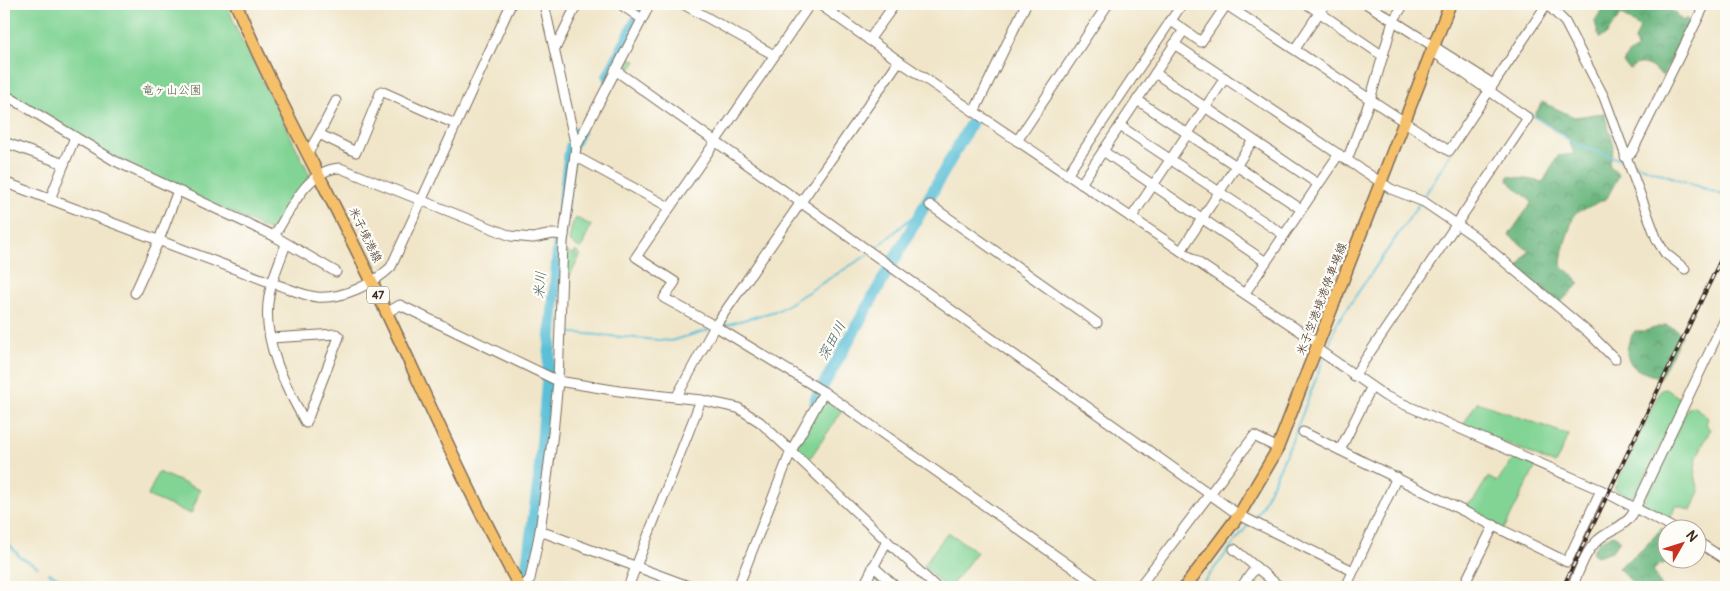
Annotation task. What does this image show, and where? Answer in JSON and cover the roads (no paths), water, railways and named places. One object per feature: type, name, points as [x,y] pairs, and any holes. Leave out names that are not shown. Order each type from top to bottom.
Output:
[{"type":"main road","name":"米子境港線","points":[[236,4],[254,46],[372,282],[489,530],[522,587]]},
{"type":"main road","name":"米子空港境港停車場線","points":[[1185,587],[1240,515],[1278,448],[1450,4]]},
{"type":"street","points":[[4,182],[272,283],[316,297],[337,295],[372,282],[391,267],[454,124],[511,4]]},
{"type":"street","points":[[544,4],[555,49],[575,152],[669,207]]},
{"type":"street","points":[[555,49],[577,4]]},
{"type":"street","points":[[620,4],[642,19]]},
{"type":"street","points":[[522,587],[530,579],[540,531],[558,381],[564,235],[575,152],[650,4]]},
{"type":"street","points":[[683,4],[774,55]]},
{"type":"street","points":[[810,4],[636,257],[675,282],[664,298],[715,326],[824,392],[1100,587]]},
{"type":"street","points":[[818,4],[898,61],[1245,294],[1318,346],[1354,376],[1372,388],[1399,403],[1601,490],[1658,520]]},
{"type":"street","points":[[870,40],[895,4]]},
{"type":"street","points":[[974,112],[1026,4]]},
{"type":"street","points":[[1018,141],[1108,4]]},
{"type":"street","points":[[1067,174],[1182,4]]},
{"type":"street","points":[[1170,20],[1201,42],[1226,4],[1449,150],[1548,5],[1565,22],[1604,97],[1656,240],[1665,253],[1685,269]]},
{"type":"street","points":[[1307,4],[1383,56]]},
{"type":"street","points":[[1295,49],[1325,4]]},
{"type":"street","points":[[1354,376],[1528,118],[1443,50],[1434,47],[1367,4]]},
{"type":"street","points":[[1347,160],[1370,100],[1393,21],[1404,4]]},
{"type":"street","points":[[1626,157],[1632,152],[1704,4]]},
{"type":"street","points":[[1081,184],[1184,30]]},
{"type":"street","points":[[1174,44],[1381,182],[1424,202],[1457,225],[1497,255],[1588,333],[1615,359]]},
{"type":"street","points":[[677,396],[715,326],[898,61]]},
{"type":"street","points":[[615,70],[1240,515],[1353,571]]},
{"type":"street","points":[[1155,73],[1318,184]]},
{"type":"street","points":[[1131,218],[1225,78]]},
{"type":"street","points":[[319,134],[356,152],[381,91],[454,124]]},
{"type":"street","points":[[4,94],[115,161],[177,192],[274,236],[336,272]]},
{"type":"street","points":[[1137,100],[1301,209]]},
{"type":"street","points":[[308,152],[336,101]]},
{"type":"street","points":[[1120,126],[1284,235]]},
{"type":"street","points":[[50,199],[75,137]]},
{"type":"street","points":[[1180,250],[1253,140]]},
{"type":"street","points":[[4,142],[64,164]]},
{"type":"street","points":[[1103,151],[1266,262]]},
{"type":"street","points":[[1245,294],[1339,154]]},
{"type":"street","points":[[274,236],[310,182],[319,173],[329,168],[340,168],[511,236],[533,238],[554,234],[564,235]]},
{"type":"street","points":[[135,293],[159,240],[177,192]]},
{"type":"street","points":[[930,205],[1097,323]]},
{"type":"street","points":[[271,338],[336,334],[340,337],[306,423],[279,370],[271,338],[268,297],[286,244]]},
{"type":"street","points":[[386,312],[400,305],[558,381],[619,391],[677,396],[738,408],[760,422],[936,587]]},
{"type":"street","points":[[1572,587],[1591,547],[1599,538],[1628,522],[1636,508],[1726,317]]},
{"type":"street","points":[[1340,450],[1372,388]]},
{"type":"street","points":[[738,587],[792,451],[824,392]]},
{"type":"street","points":[[628,587],[701,400]]},
{"type":"street","points":[[1303,432],[1566,562],[1601,490]]},
{"type":"street","points":[[1139,587],[1254,436],[1278,448]]},
{"type":"street","points":[[1346,587],[1397,477]]},
{"type":"street","points":[[1463,587],[1494,525]]},
{"type":"street","points":[[540,531],[691,587]]},
{"type":"street","points":[[863,587],[887,541]]},
{"type":"street","points":[[1708,548],[1726,560]]},
{"type":"street","points":[[1234,549],[1280,587]]},
{"type":"street","points":[[873,566],[896,587]]},
{"type":"street","points":[[1241,587],[1256,567]]},
{"type":"waterway","name":"米川","points":[[608,77],[641,12]]},
{"type":"waterway","points":[[1529,113],[1575,144],[1624,161]]},
{"type":"waterway","name":"深田川","points":[[815,400],[974,118]]},
{"type":"waterway","name":"米川","points":[[524,587],[539,479],[559,239],[571,147],[579,132]]},
{"type":"waterway","points":[[1423,198],[1451,153]]},
{"type":"waterway","points":[[1631,163],[1726,196]]},
{"type":"waterway","points":[[873,251],[927,204]]},
{"type":"waterway","points":[[1327,351],[1337,323],[1419,204]]},
{"type":"waterway","points":[[722,326],[779,310],[869,254]]},
{"type":"waterway","points":[[562,332],[671,341],[708,330]]},
{"type":"waterway","points":[[1254,518],[1260,510],[1290,446],[1324,358]]},
{"type":"waterway","points":[[1200,587],[1249,524]]},
{"type":"waterway","points":[[4,538],[20,557],[38,567]]},
{"type":"waterway","points":[[49,573],[75,587]]},
{"type":"railway","points":[[1563,587],[1726,249]]},
{"type":"park label","name":"竜ヶ山公園","points":[[172,90]]}]
